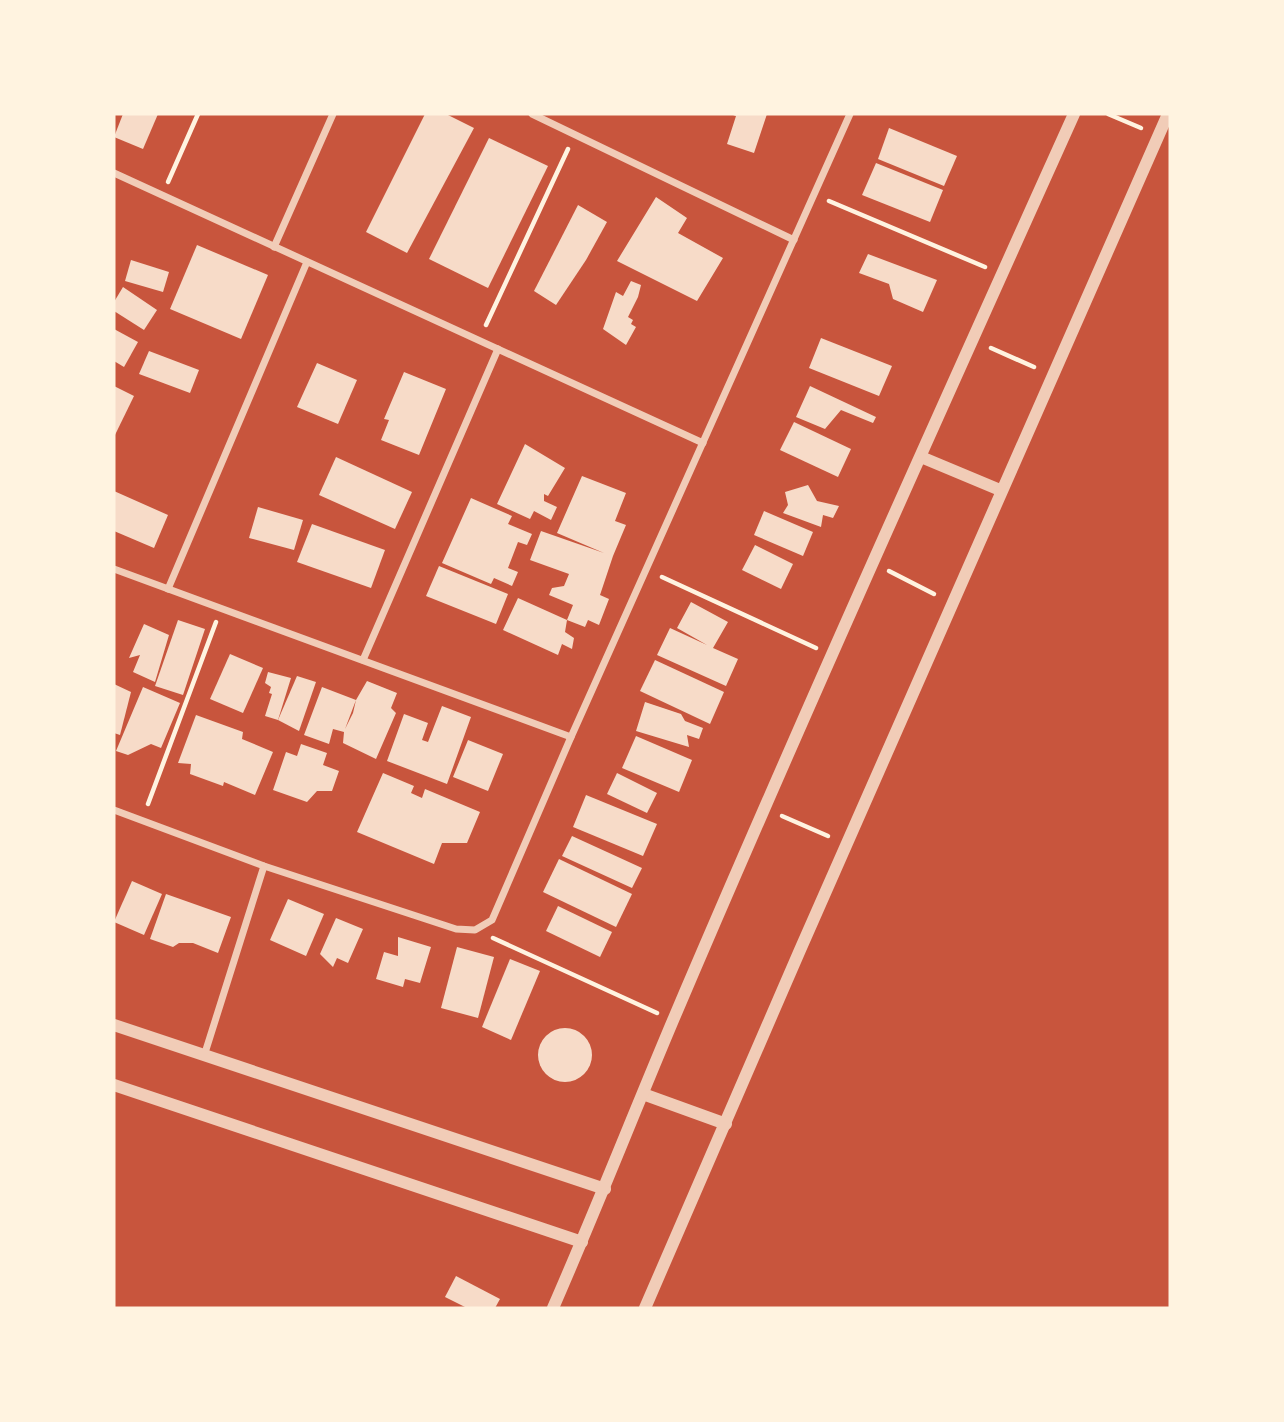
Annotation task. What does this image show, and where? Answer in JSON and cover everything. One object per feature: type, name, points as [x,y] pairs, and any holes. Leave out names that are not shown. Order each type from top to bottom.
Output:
[{"type":"street","points":[[274,247],[333,114]]},
{"type":"street","points":[[532,114],[794,240]]},
{"type":"street","points":[[114,810],[264,866],[456,929],[465,931],[484,927],[497,912],[571,737],[850,114]]},
{"type":"street","points":[[553,1308],[765,809],[1074,114]]},
{"type":"street","points":[[645,1308],[1000,490],[1168,114]]},
{"type":"street","points":[[114,173],[703,443]]},
{"type":"street","points":[[168,589],[307,262]]},
{"type":"street","points":[[363,660],[498,349]]},
{"type":"street","points":[[920,457],[1000,490]]},
{"type":"street","points":[[114,569],[571,737]]},
{"type":"street","points":[[204,1056],[264,866]]},
{"type":"street","points":[[114,1025],[605,1189]]},
{"type":"street","points":[[114,1085],[582,1242]]},
{"type":"street","points":[[643,1094],[726,1124]]},
{"type":"path","points":[[163,195],[198,114]]},
{"type":"path","points":[[1108,114],[1158,135]]},
{"type":"path","points":[[479,341],[575,134]]},
{"type":"path","points":[[814,195],[1002,274]]},
{"type":"path","points":[[973,340],[1051,374]]},
{"type":"path","points":[[873,564],[951,602]]},
{"type":"path","points":[[646,570],[833,655]]},
{"type":"path","points":[[142,821],[221,608]]},
{"type":"path","points":[[765,809],[845,844]]},
{"type":"path","points":[[476,930],[673,1021]]},
{"type":"building","points":[[123,114],[158,114],[143,149],[114,137]]},
{"type":"building","points":[[425,114],[446,114],[474,128],[407,253],[366,232]]},
{"type":"building","points":[[730,114],[767,114],[754,153],[727,144],[736,116]]},
{"type":"building","points":[[889,128],[957,156],[944,186],[878,159]]},
{"type":"building","points":[[489,138],[548,166],[488,288],[429,259]]},
{"type":"building","points":[[876,163],[943,190],[930,222],[862,195]]},
{"type":"building","points":[[656,197],[687,218],[678,233],[723,258],[697,301],[617,261]]},
{"type":"building","points":[[578,205],[607,222],[556,305],[534,291]]},
{"type":"building","points":[[197,245],[268,275],[241,339],[170,309]]},
{"type":"building","points":[[868,254],[937,280],[923,312],[893,299],[889,284],[859,273]]},
{"type":"building","points":[[131,260],[169,272],[163,292],[125,281]]},
{"type":"building","points":[[631,281],[641,285],[628,317],[636,327],[626,345],[603,329],[616,292],[623,296]]},
{"type":"building","points":[[123,287],[157,310],[144,330],[114,311],[114,302]]},
{"type":"building","points":[[114,329],[138,342],[124,367],[114,361]]},
{"type":"building","points":[[821,338],[892,366],[879,396],[809,368]]},
{"type":"building","points":[[149,351],[199,370],[190,393],[139,374]]},
{"type":"building","points":[[317,363],[357,380],[338,424],[297,407]]},
{"type":"building","points":[[404,372],[446,389],[419,455],[381,440],[389,420],[384,419]]},
{"type":"building","points":[[114,386],[134,396],[114,437]]},
{"type":"building","points":[[810,386],[876,417],[873,423],[841,410],[825,429],[796,417]]},
{"type":"building","points":[[794,422],[851,449],[838,477],[780,450]]},
{"type":"building","points":[[525,444],[565,468],[548,496],[544,494],[544,501],[557,507],[551,520],[534,511],[530,519],[497,504]]},
{"type":"building","points":[[336,457],[412,492],[395,529],[319,495]]},
{"type":"building","points":[[582,476],[626,493],[615,521],[626,525],[600,595],[609,599],[599,625],[588,620],[585,627],[567,620],[573,605],[549,595],[552,588],[564,586],[569,574],[530,560],[541,531],[604,553],[557,533]]},
{"type":"building","points":[[808,485],[817,501],[839,506],[833,518],[823,515],[821,527],[783,513],[788,505],[785,492]]},
{"type":"building","points":[[114,491],[168,515],[154,548],[114,531]]},
{"type":"building","points":[[471,498],[512,516],[508,524],[532,534],[527,545],[518,542],[508,568],[518,572],[512,586],[494,578],[491,584],[442,563]]},
{"type":"building","points":[[258,507],[303,520],[294,550],[249,538]]},
{"type":"building","points":[[764,511],[813,532],[803,556],[754,535]]},
{"type":"building","points":[[312,524],[385,550],[371,588],[297,562]]},
{"type":"building","points":[[755,545],[793,564],[781,589],[742,570]]},
{"type":"building","points":[[439,566],[508,594],[496,624],[426,596]]},
{"type":"building","points":[[518,598],[567,620],[565,632],[574,638],[572,649],[562,644],[558,655],[503,630]]},
{"type":"building","points":[[691,602],[728,622],[713,648],[738,659],[726,686],[657,655],[670,628],[707,645],[677,628]]},
{"type":"building","points":[[178,620],[205,629],[183,695],[155,686]]},
{"type":"building","points":[[144,624],[169,635],[155,682],[133,672],[140,655],[129,658]]},
{"type":"building","points":[[230,654],[263,668],[243,713],[210,699]]},
{"type":"building","points":[[655,660],[724,692],[710,724],[640,691]]},
{"type":"building","points":[[268,672],[291,678],[278,720],[265,716],[272,694],[269,693],[271,687],[265,683]]},
{"type":"building","points":[[297,676],[316,682],[299,731],[278,720]]},
{"type":"building","points":[[367,681],[397,693],[391,708],[396,713],[376,759],[343,743],[344,732],[333,729],[329,744],[304,735],[322,687],[356,700]]},
{"type":"building","points":[[114,684],[131,692],[120,735],[114,733]]},
{"type":"building","points":[[143,687],[180,703],[161,748],[151,744],[128,755],[116,751]]},
{"type":"building","points":[[645,702],[681,714],[685,721],[703,728],[699,739],[687,735],[689,747],[636,731]]},
{"type":"building","points":[[442,706],[471,717],[447,784],[387,761],[404,714],[428,723],[422,740],[428,742]]},
{"type":"building","points":[[196,715],[243,732],[242,739],[273,752],[255,795],[224,782],[223,786],[190,774],[191,764],[178,763]]},
{"type":"building","points":[[636,736],[692,760],[679,792],[622,768]]},
{"type":"building","points":[[468,740],[503,754],[488,791],[453,777]]},
{"type":"building","points":[[301,744],[327,753],[323,765],[339,771],[332,791],[317,791],[307,802],[273,790],[286,752],[297,756]]},
{"type":"building","points":[[383,773],[414,786],[411,793],[422,798],[425,789],[480,812],[467,843],[442,843],[434,864],[357,832]]},
{"type":"building","points":[[617,773],[657,793],[647,813],[607,794]]},
{"type":"building","points":[[586,795],[657,824],[643,856],[573,827]]},
{"type":"building","points":[[572,836],[642,868],[632,888],[562,856]]},
{"type":"building","points":[[559,859],[632,894],[616,927],[543,892]]},
{"type":"building","points":[[132,881],[162,894],[144,935],[114,922]]},
{"type":"building","points":[[166,894],[231,917],[218,953],[193,943],[179,943],[173,947],[150,939]]},
{"type":"building","points":[[288,899],[324,914],[306,956],[270,940]]},
{"type":"building","points":[[558,906],[612,932],[600,957],[546,931]]},
{"type":"building","points":[[336,918],[363,929],[348,963],[337,958],[333,967],[320,954]]},
{"type":"building","points":[[398,937],[431,947],[420,983],[405,979],[403,987],[376,979],[384,952],[398,956]]},
{"type":"building","points":[[457,947],[494,957],[478,1018],[441,1008]]},
{"type":"building","points":[[510,959],[540,971],[511,1040],[482,1027]]},
{"type":"building","points":[[565,1028],[584,1036],[592,1055],[584,1074],[565,1082],[546,1074],[538,1055],[546,1036]]},
{"type":"building","points":[[456,1276],[500,1299],[495,1308],[467,1308],[445,1297]]}]
